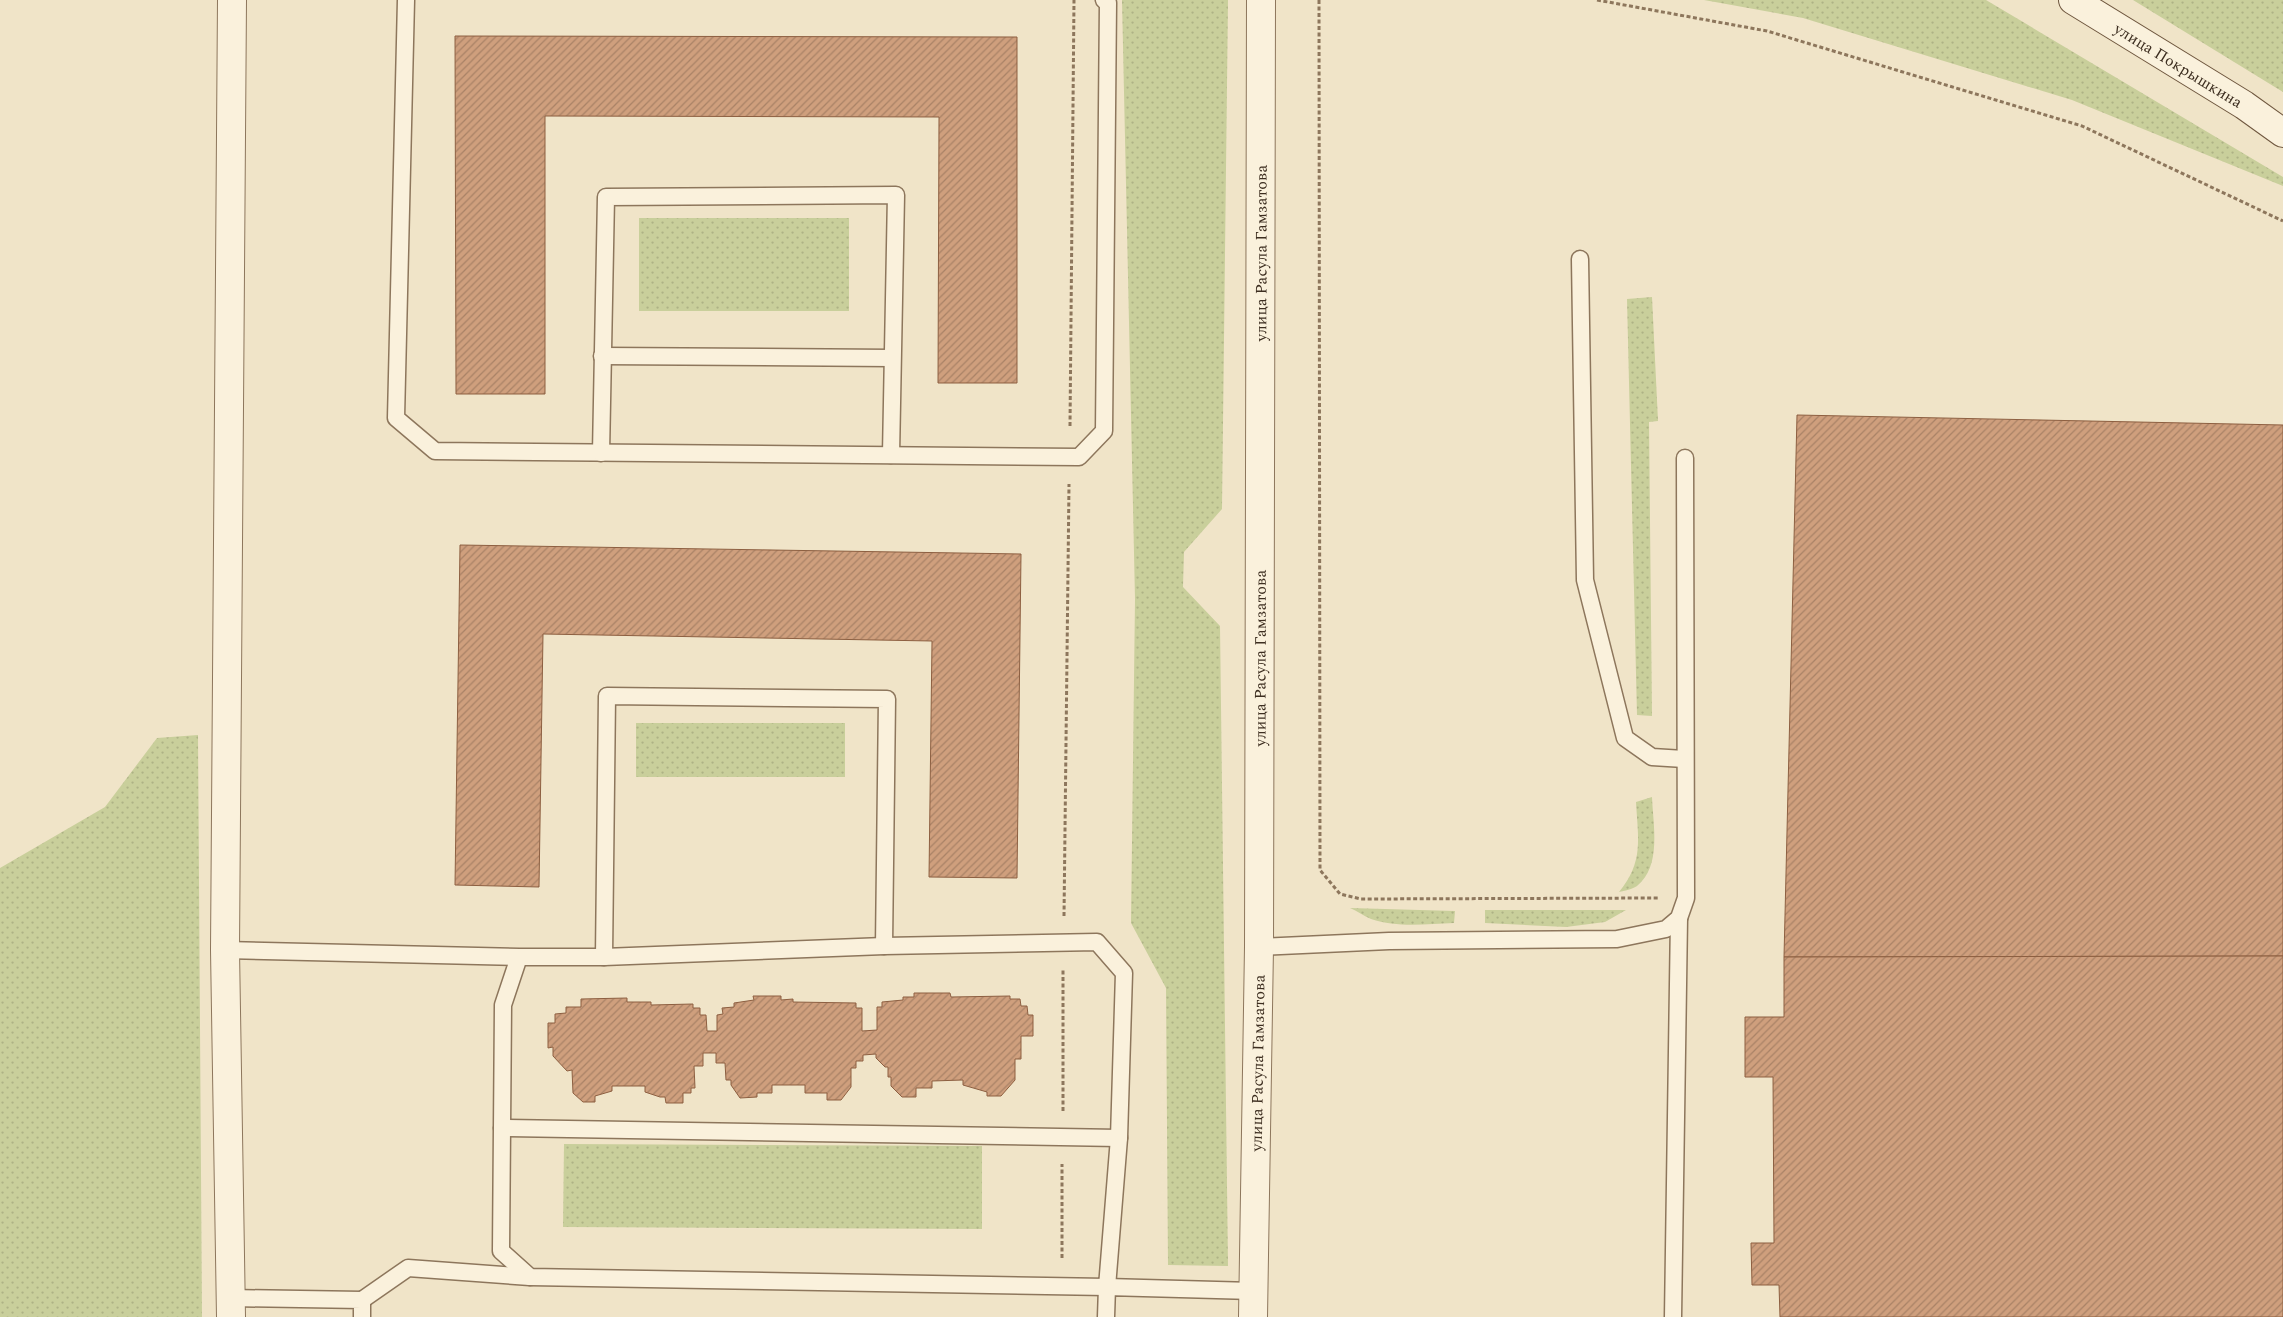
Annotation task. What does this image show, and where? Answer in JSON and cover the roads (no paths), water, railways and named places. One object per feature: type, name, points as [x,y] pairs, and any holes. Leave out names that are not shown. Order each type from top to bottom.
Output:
[{"type":"street","points":[[231,1307],[225,950],[232,0]]},
{"type":"street","name":"улица Расула Гамзатова","points":[[1253,1304],[1259,946],[1261,0]]},
{"type":"street","name":"улица Покрышкина","points":[[2072,0],[2244,105],[2283,133]]},
{"type":"lane","points":[[406,0],[396,418],[435,451],[1070,457],[1079,457],[1104,431],[1108,3],[1104,0]]},
{"type":"lane","points":[[601,453],[606,197],[896,196],[891,455]]},
{"type":"lane","points":[[1580,259],[1585,580],[1625,738],[1652,757],[1684,759]]},
{"type":"lane","points":[[602,356],[892,358]]},
{"type":"lane","points":[[1674,1317],[1679,918],[1686,898],[1684,759],[1685,458]]},
{"type":"lane","points":[[604,957],[607,696],[888,700],[884,946]]},
{"type":"lane","points":[[1259,946],[1390,941],[1617,939],[1666,929],[1679,918]]},
{"type":"lane","points":[[225,950],[519,957],[604,957],[884,946],[1097,942],[1124,973],[1119,1138],[1106,1317]]},
{"type":"lane","points":[[519,957],[503,1005],[501,1251],[530,1276]]},
{"type":"lane","points":[[502,1128],[1119,1138]]},
{"type":"lane","points":[[231,1307],[362,1300],[408,1268],[530,1276],[1107,1287],[1253,1304]]},
{"type":"lane","points":[[362,1300],[362,1317]]}]
